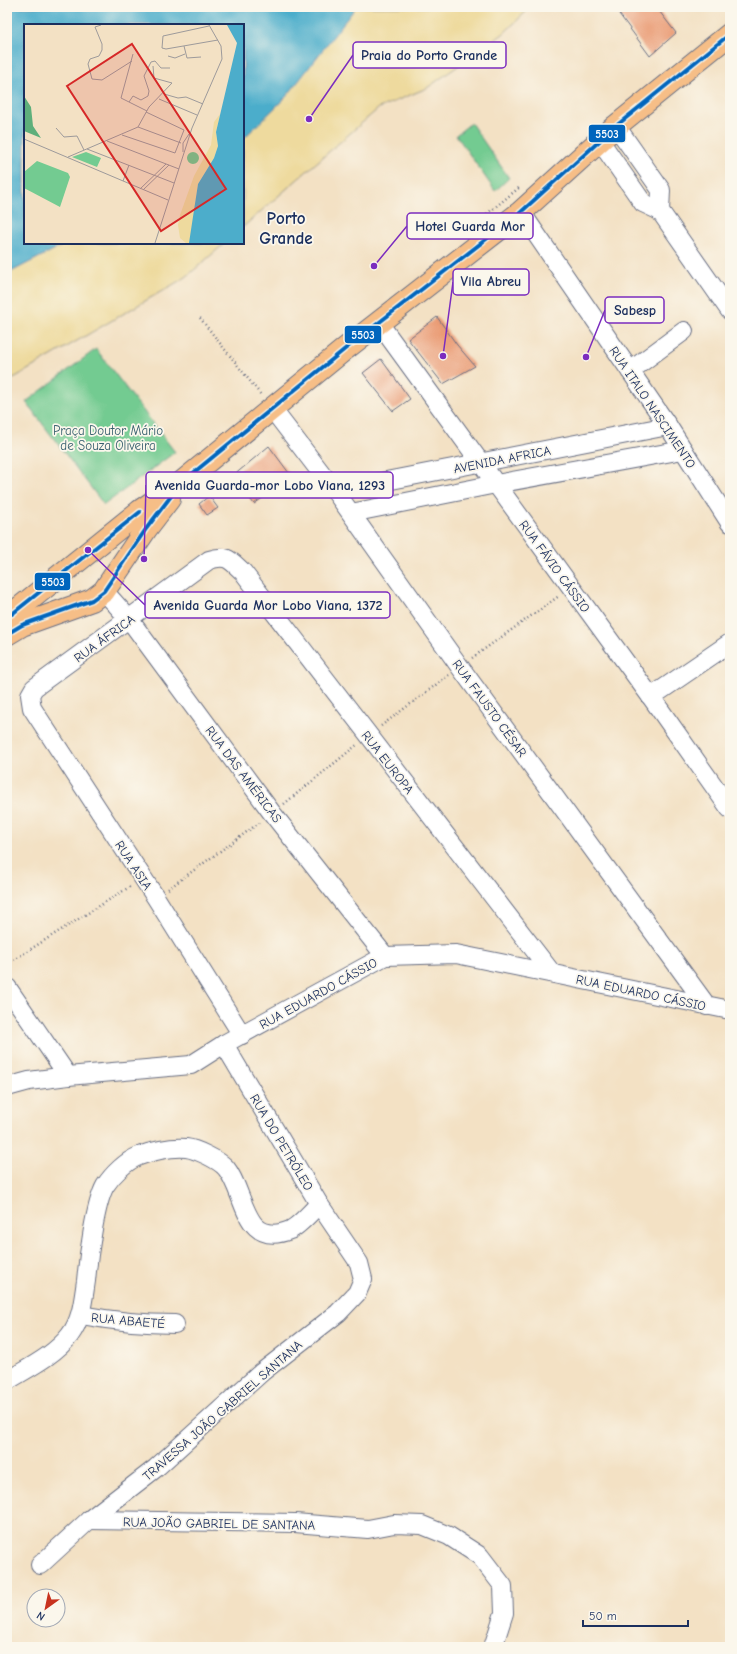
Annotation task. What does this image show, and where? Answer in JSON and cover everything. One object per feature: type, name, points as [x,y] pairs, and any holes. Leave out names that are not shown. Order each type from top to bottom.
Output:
[{"type":"main road","points":[[7,618],[69,570],[140,511],[181,484],[273,410],[345,349],[521,212],[616,126],[730,34]]},
{"type":"main road","points":[[7,634],[22,625],[103,591],[136,543],[181,484]]},
{"type":"main road","points":[[86,555],[103,566],[103,591]]},
{"type":"main road","points":[[69,570],[76,588],[103,591]]},
{"type":"street","points":[[616,126],[661,190],[660,211]]},
{"type":"street","points":[[600,142],[642,202],[660,211],[730,311]]},
{"type":"street","name":"RUA ITALO NASCIMENTO","points":[[521,212],[668,426],[730,523]]},
{"type":"street","name":"RUA FÁVIO CÁSSIO","points":[[379,323],[651,697],[730,809]]},
{"type":"street","points":[[630,371],[684,331]]},
{"type":"street","name":"RUA FAUSTO CÉSAR","points":[[273,410],[335,491],[707,1006]]},
{"type":"street","name":"AVENIDA AFRICA","points":[[335,491],[481,464],[668,426]]},
{"type":"street","name":"AVENIDA AFRICA","points":[[351,513],[496,484],[683,450]]},
{"type":"street","name":"RUA ÁFRICA","points":[[30,695],[34,688],[209,560],[220,556]]},
{"type":"street","name":"RUA EUROPA","points":[[220,556],[228,559],[243,572],[552,973]]},
{"type":"street","name":"RUA DAS AMÉRICAS","points":[[103,591],[129,620],[272,813],[385,956]]},
{"type":"street","points":[[651,697],[730,643]]},
{"type":"street","name":"RUA ASIA","points":[[30,695],[32,708],[143,878],[242,1035]]},
{"type":"street","name":"RUA EDUARDO CÁSSIO","points":[[7,1087],[29,1081],[68,1076],[191,1065],[224,1044],[385,956],[456,954],[730,1010]]},
{"type":"street","points":[[7,987],[68,1076]]},
{"type":"street","name":"RUA DO PETRÓLEO","points":[[224,1044],[342,1238]]},
{"type":"street","points":[[7,1381],[57,1349],[70,1335],[81,1315],[96,1215],[105,1186],[120,1169],[137,1157],[164,1150],[187,1148],[213,1158],[226,1168],[240,1194],[246,1214],[252,1224],[262,1231],[275,1233],[291,1230],[320,1204]]},
{"type":"street","name":"TRAVESSA JOÃO GABRIEL SANTANA","points":[[40,1565],[89,1520],[156,1468],[262,1372],[343,1308],[356,1293],[363,1279],[359,1263],[342,1238]]},
{"type":"street","name":"RUA ABAETÉ","points":[[81,1315],[145,1324],[175,1324]]},
{"type":"street","name":"RUA JOÃO GABRIEL DE SANTANA","points":[[89,1520],[295,1523],[368,1529],[394,1524],[422,1525],[449,1536],[480,1556],[503,1586],[504,1614],[493,1647]]},
{"type":"path","points":[[200,318],[273,410]]},
{"type":"path","points":[[7,964],[143,878]]},
{"type":"green space","points":[[471,123],[509,178],[495,191],[456,135]]},
{"type":"green space","name":"Praça Doutor Mário de Souza Oliveira","points":[[96,349],[175,452],[104,505],[26,402]]},
{"type":"sand","points":[[349,7],[531,7],[503,34],[427,88],[379,108],[244,226],[244,130]]},
{"type":"sand","points":[[65,244],[224,244],[186,277],[7,382],[7,274]]},
{"type":"water","points":[[7,7],[356,7],[287,96],[244,138],[244,24],[24,24],[24,244],[65,244],[7,274]]},
{"type":"building","points":[[614,7],[656,7],[676,33],[650,56]]},
{"type":"building","points":[[437,317],[457,345],[475,366],[443,384],[408,339]]},
{"type":"building","points":[[381,359],[410,399],[393,411],[363,373]]},
{"type":"building","points":[[269,446],[292,477],[254,504],[233,476]]},
{"type":"building","points":[[209,496],[218,508],[207,515],[199,504]]},
{"type":"transit line","name":"5503","points":[[7,634],[22,625],[92,600],[104,591],[146,529],[181,483],[345,349],[521,212],[616,126],[730,34]]},
{"type":"transit line","name":"5503","points":[[12,614],[140,512]]},
{"type":"place","name":"Praia do Porto Grande","points":[[309,119]]},
{"type":"place","name":"Hotel Guarda Mor","points":[[374,266]]},
{"type":"place","name":"Vila Abreu","points":[[443,356]]},
{"type":"place","name":"Sabesp","points":[[586,357]]},
{"type":"place","name":"Avenida Guarda Mor Lobo Viana, 1372","points":[[88,550]]},
{"type":"place","name":"Avenida Guarda-mor Lobo Viana, 1293","points":[[144,559]]},
{"type":"district","name":"Porto Grande","points":[[286,228]]}]
